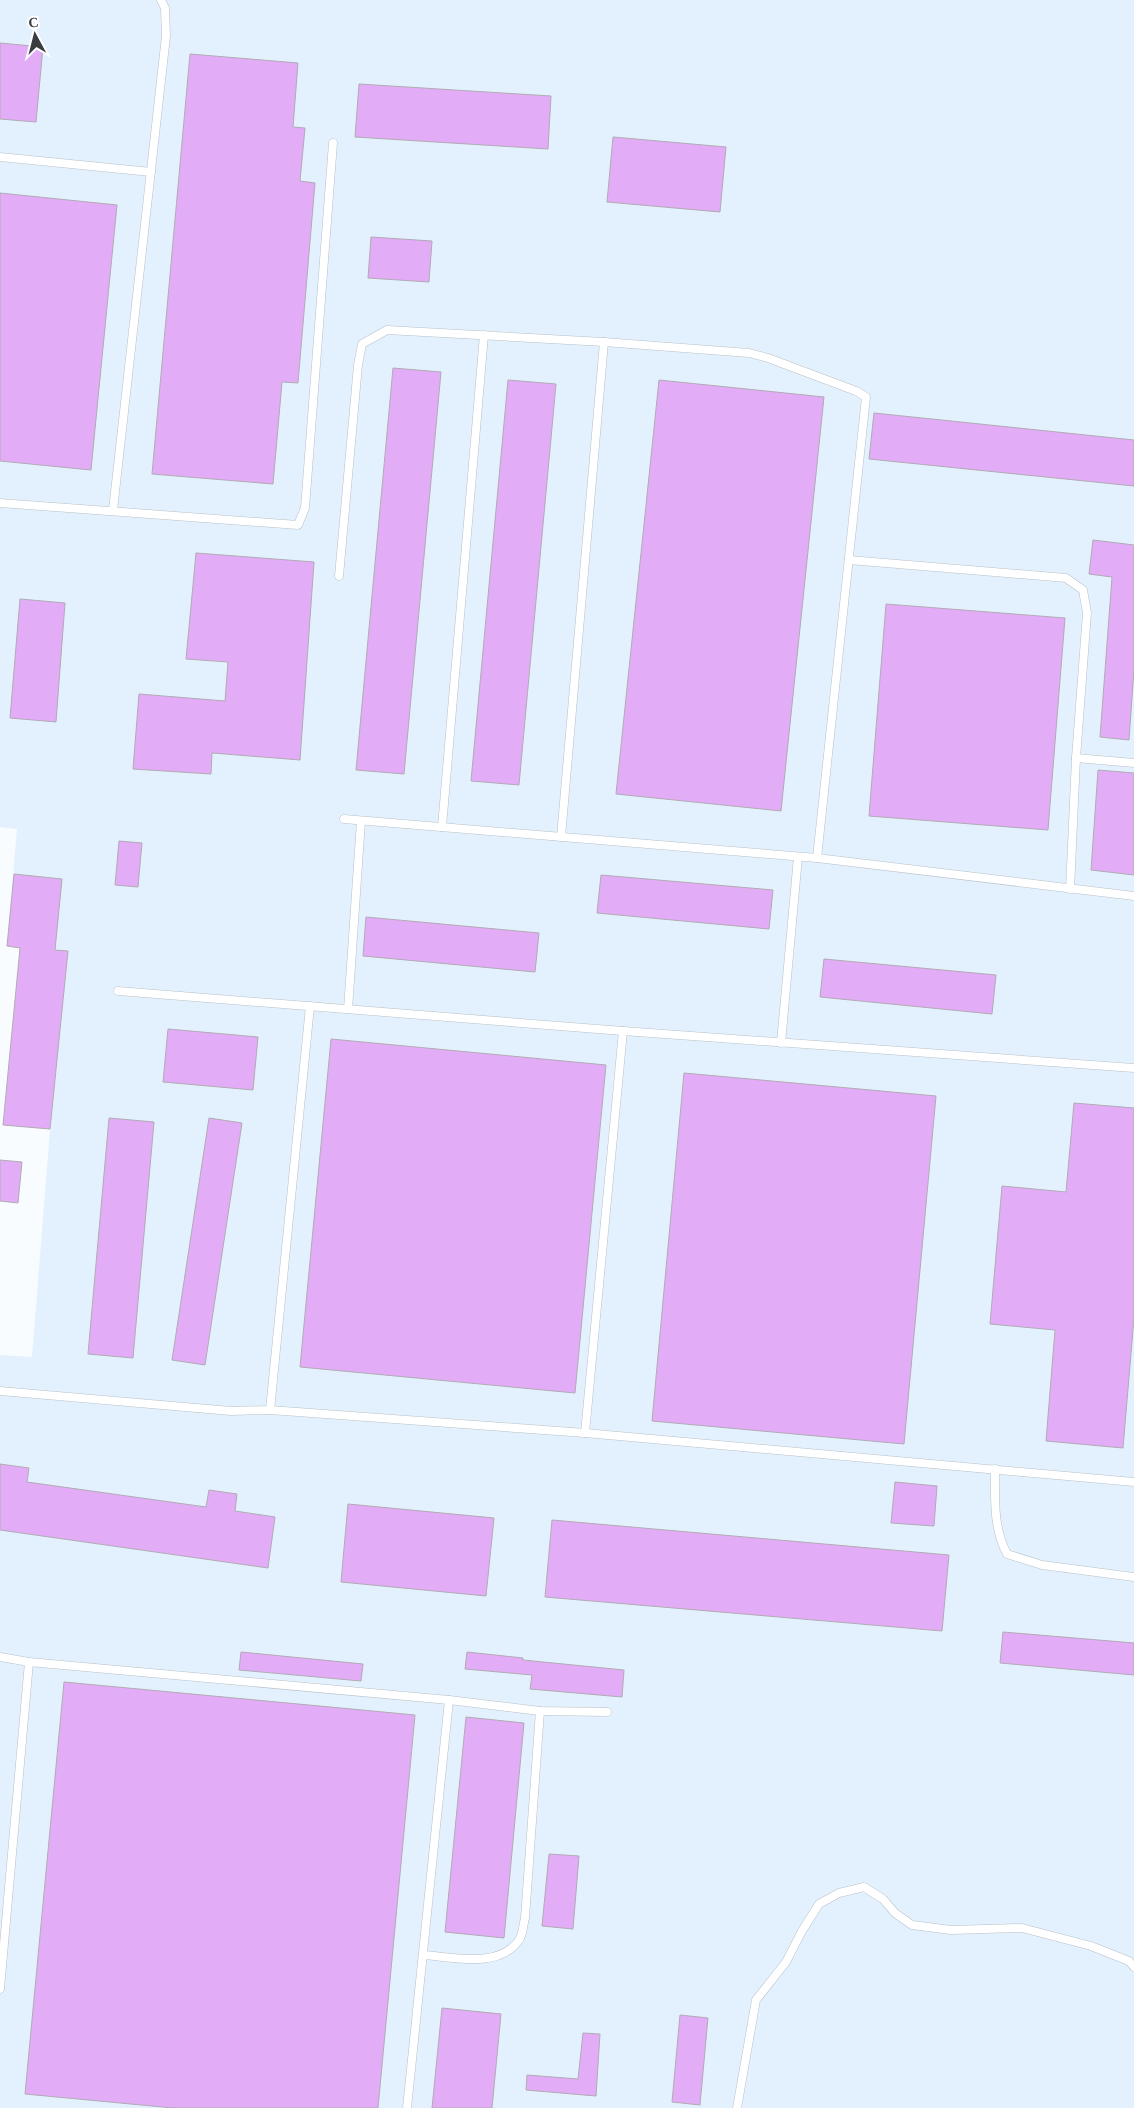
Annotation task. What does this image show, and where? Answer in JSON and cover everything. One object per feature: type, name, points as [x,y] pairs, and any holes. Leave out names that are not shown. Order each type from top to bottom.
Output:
[{"type":"lane","points":[[113,510],[166,36],[165,8],[161,0]]},
{"type":"lane","points":[[0,503],[298,524],[306,508],[333,143]]},
{"type":"lane","points":[[0,158],[151,172]]},
{"type":"lane","points":[[338,576],[358,364],[362,344],[387,330],[604,342],[749,354],[768,358],[856,390],[866,397],[817,858]]},
{"type":"lane","points":[[442,828],[484,335]]},
{"type":"lane","points":[[561,837],[604,342]]},
{"type":"lane","points":[[849,560],[1066,578],[1083,590],[1087,614],[1076,758],[1070,889]]},
{"type":"lane","points":[[1076,758],[1134,763]]},
{"type":"lane","points":[[344,820],[817,858],[1134,896]]},
{"type":"lane","points":[[348,1009],[361,821]]},
{"type":"lane","points":[[781,1042],[798,857]]},
{"type":"lane","points":[[118,990],[623,1031],[1134,1068]]},
{"type":"lane","points":[[270,1410],[310,1006]]},
{"type":"lane","points":[[585,1433],[623,1031]]},
{"type":"lane","points":[[0,1391],[231,1411],[270,1410],[585,1433],[1134,1482]]},
{"type":"lane","points":[[995,1469],[995,1512],[999,1539],[1007,1554],[1042,1565],[1134,1577]]},
{"type":"lane","points":[[0,1657],[29,1662],[449,1700],[540,1711],[607,1712]]},
{"type":"lane","points":[[0,1989],[29,1662]]},
{"type":"lane","points":[[408,2108],[449,1700]]},
{"type":"lane","points":[[423,1955],[468,1959],[492,1958],[509,1952],[520,1939],[525,1918],[540,1711]]},
{"type":"lane","points":[[737,2108],[756,2000],[786,1962],[819,1904],[838,1893],[864,1887],[883,1899],[895,1913],[912,1925],[951,1930],[1022,1928],[1091,1946],[1129,1960],[1134,1967]]},
{"type":"shaded area","points":[[0,0],[1134,0],[1134,2108],[0,2108],[0,1355],[32,1357],[50,1129],[20,948],[7,946],[17,829],[0,827]]},
{"type":"building","points":[[0,43],[43,47],[36,122],[0,119]]},
{"type":"building","points":[[190,54],[298,63],[293,127],[305,128],[300,181],[315,183],[298,383],[282,382],[273,484],[152,474]]},
{"type":"building","points":[[359,84],[551,96],[548,149],[355,137]]},
{"type":"building","points":[[613,137],[726,147],[720,212],[607,202]]},
{"type":"building","points":[[0,193],[117,205],[91,470],[0,461]]},
{"type":"building","points":[[371,237],[432,241],[429,282],[368,278]]},
{"type":"building","points":[[393,368],[441,372],[404,774],[356,770]]},
{"type":"building","points":[[508,380],[556,384],[519,785],[471,781]]},
{"type":"building","points":[[659,380],[824,397],[781,811],[616,794]]},
{"type":"building","points":[[874,413],[1134,440],[1134,486],[869,459]]},
{"type":"building","points":[[1093,540],[1134,545],[1134,670],[1129,740],[1100,737],[1112,577],[1089,574]]},
{"type":"building","points":[[196,553],[314,562],[300,760],[212,753],[211,774],[133,769],[139,694],[225,701],[228,662],[186,659]]},
{"type":"building","points":[[20,599],[65,603],[56,722],[10,718]]},
{"type":"building","points":[[886,604],[1065,618],[1048,830],[869,816]]},
{"type":"building","points":[[1098,770],[1134,773],[1134,875],[1091,870]]},
{"type":"building","points":[[119,841],[142,843],[138,887],[115,885]]},
{"type":"building","points":[[14,874],[62,879],[55,950],[68,951],[50,1129],[3,1125],[20,948],[7,946]]},
{"type":"building","points":[[601,875],[773,890],[769,929],[597,913]]},
{"type":"building","points":[[366,917],[539,933],[535,972],[363,956]]},
{"type":"building","points":[[824,959],[996,975],[992,1014],[820,997]]},
{"type":"building","points":[[168,1029],[258,1037],[253,1090],[163,1082]]},
{"type":"building","points":[[331,1039],[606,1065],[575,1393],[300,1367]]},
{"type":"building","points":[[684,1073],[936,1096],[904,1444],[652,1421]]},
{"type":"building","points":[[1074,1103],[1134,1108],[1134,1318],[1123,1448],[1046,1441],[1055,1330],[990,1324],[1002,1186],[1066,1192]]},
{"type":"building","points":[[109,1118],[154,1122],[133,1358],[88,1354]]},
{"type":"building","points":[[209,1118],[242,1123],[205,1365],[172,1360]]},
{"type":"building","points":[[0,1160],[22,1162],[18,1203],[0,1201]]},
{"type":"building","points":[[0,1464],[29,1468],[27,1482],[206,1507],[209,1490],[237,1494],[235,1511],[275,1517],[268,1568],[0,1530]]},
{"type":"building","points":[[895,1482],[937,1486],[934,1526],[891,1523]]},
{"type":"building","points":[[348,1504],[494,1518],[486,1596],[341,1582]]},
{"type":"building","points":[[552,1520],[949,1555],[942,1631],[545,1597]]},
{"type":"building","points":[[1003,1632],[1134,1643],[1134,1675],[1000,1663]]},
{"type":"building","points":[[241,1652],[363,1664],[361,1681],[239,1670]]},
{"type":"building","points":[[467,1652],[523,1658],[523,1660],[624,1670],[622,1697],[530,1689],[532,1675],[465,1669]]},
{"type":"building","points":[[64,1682],[415,1715],[378,2108],[173,2108],[25,2094]]},
{"type":"building","points":[[466,1717],[524,1723],[504,1938],[445,1932]]},
{"type":"building","points":[[549,1854],[579,1856],[573,1929],[542,1926]]},
{"type":"building","points":[[442,2008],[501,2014],[492,2108],[432,2108]]},
{"type":"building","points":[[680,2015],[708,2018],[700,2105],[672,2102]]},
{"type":"building","points":[[583,2033],[600,2034],[596,2096],[526,2090],[527,2075],[578,2079]]}]
